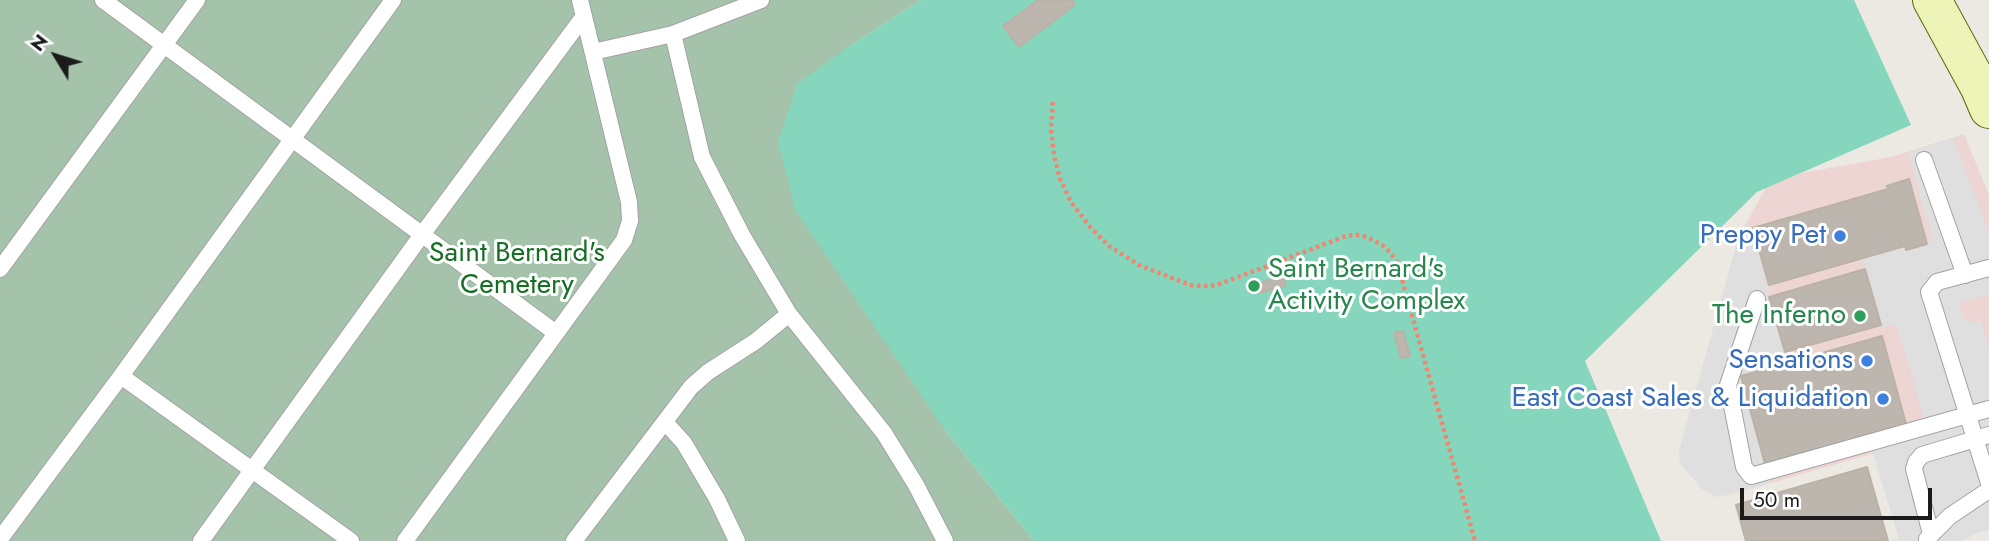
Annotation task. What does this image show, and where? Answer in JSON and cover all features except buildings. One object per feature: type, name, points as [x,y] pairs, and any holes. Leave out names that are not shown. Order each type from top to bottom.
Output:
[{"type":"main road","points":[[1931,0],[1989,109]]},
{"type":"lane","points":[[103,0],[556,333]]},
{"type":"lane","points":[[0,269],[197,0]]},
{"type":"lane","points":[[0,539],[393,0]]},
{"type":"lane","points":[[593,52],[673,34],[761,0]]},
{"type":"lane","points":[[405,541],[624,240],[630,221],[629,202],[582,8]]},
{"type":"lane","points":[[201,541],[582,8]]},
{"type":"lane","points":[[673,34],[702,157],[742,235],[789,314],[884,433],[916,485],[945,541]]},
{"type":"lane","points":[[1924,160],[1965,275]]},
{"type":"lane","points":[[1989,268],[1937,282],[1929,292],[1967,416],[1982,437],[1989,483]]},
{"type":"lane","points":[[1757,299],[1728,386],[1744,467],[1751,476],[1989,409]]},
{"type":"lane","points":[[574,541],[691,387],[789,314]]},
{"type":"lane","points":[[121,376],[351,541]]},
{"type":"lane","points":[[665,422],[684,443],[717,499],[737,541]]},
{"type":"lane","points":[[1929,538],[1914,469],[1916,462],[1923,455],[1982,437]]},
{"type":"lane","points":[[1929,538],[1950,516],[1989,490]]},
{"type":"path","points":[[1053,102],[1051,129],[1054,155],[1060,179],[1071,202],[1109,246],[1150,270],[1190,285],[1217,285],[1346,236],[1360,235],[1382,245],[1390,253],[1397,262],[1475,541]]},
{"type":"shaded area","points":[[1964,134],[1989,195],[1989,420],[1740,492],[1716,497],[1702,489],[1680,463],[1679,452],[1739,236],[1766,188],[1802,173],[1891,157]]},
{"type":"shaded area","points":[[1953,138],[1989,233],[1989,294],[1961,302],[1959,306],[1966,322],[1981,321],[1989,348],[1989,530],[1962,541],[1892,541],[1899,539],[1870,444],[1927,427],[1897,327],[1892,325],[1883,328],[1881,325],[1862,258],[1933,241],[1908,152]]},
{"type":"shaded area","points":[[1747,224],[1753,228],[1787,363],[1741,377],[1771,483],[1716,497],[1702,489],[1680,463],[1679,451],[1739,236]]},
{"type":"green space","name":"Saint Bernard's Cemetery","points":[[0,0],[921,0],[847,48],[945,430],[1034,541],[0,541]]},
{"type":"green space","name":"Saint Bernard's Activity Complex","points":[[921,0],[1854,0],[1911,125],[1757,192],[1585,361],[1661,541],[1034,541],[945,430],[796,211],[778,142],[797,84]]},
{"type":"place","name":"Preppy Pet","points":[[1840,236]]},
{"type":"place","name":"Saint Bernard's Activity Complex","points":[[1254,286]]},
{"type":"place","name":"The Inferno","points":[[1860,316]]},
{"type":"place","name":"Sensations","points":[[1867,361]]},
{"type":"place","name":"East Coast Sales & Liquidation","points":[[1883,399]]}]
